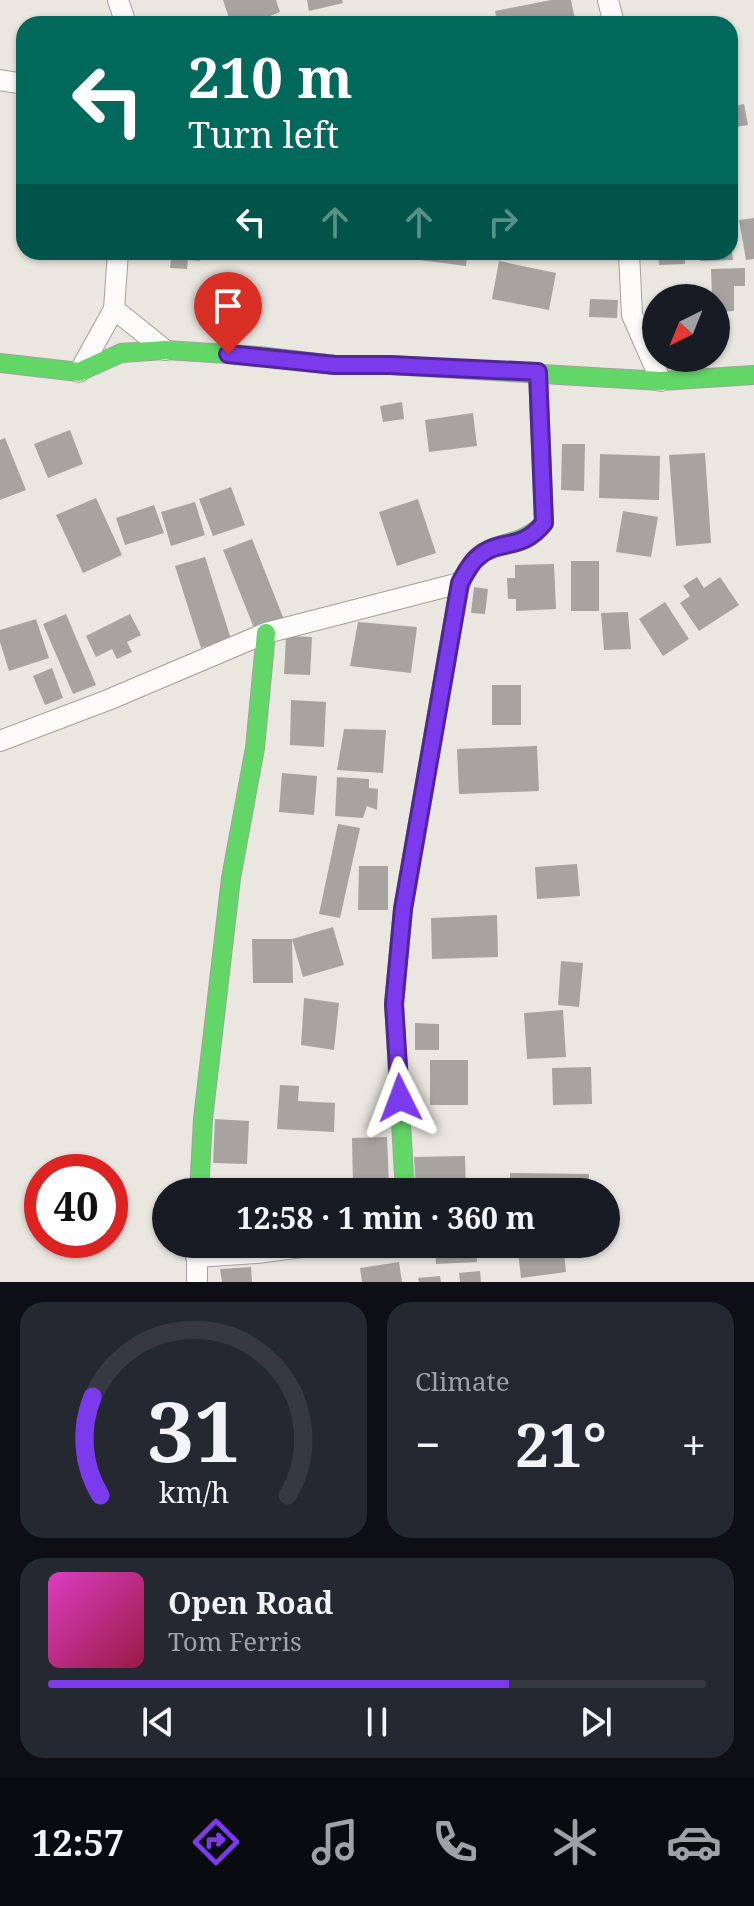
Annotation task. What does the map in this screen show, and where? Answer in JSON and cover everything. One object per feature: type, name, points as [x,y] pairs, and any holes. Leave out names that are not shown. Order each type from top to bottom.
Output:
[{"type":"street","points":[[79,372],[114,309],[117,260]]},
{"type":"street","points":[[629,260],[632,315],[661,381]]},
{"type":"street","points":[[114,309],[165,350]]},
{"type":"street","points":[[0,363],[79,372],[121,353],[165,350],[335,365],[538,372],[661,381],[754,375]]},
{"type":"street","points":[[404,1178],[394,1004],[405,894],[460,583],[479,555],[523,542],[534,536],[544,523],[538,372]]},
{"type":"street","points":[[0,741],[108,700],[266,633],[460,583]]},
{"type":"street","points":[[200,1178],[203,1119],[231,878],[255,748],[266,633]]},
{"type":"street","points":[[196,1258],[197,1282]]},
{"type":"building","points":[[223,0],[276,0],[280,12],[270,16],[228,16]]},
{"type":"building","points":[[307,0],[342,0],[343,3],[309,11]]},
{"type":"building","points":[[551,0],[571,0],[574,16],[496,16],[495,11]]},
{"type":"building","points":[[744,104],[748,125],[738,127],[738,105]]},
{"type":"building","points":[[754,218],[754,259],[746,260],[739,220]]},
{"type":"building","points":[[171,260],[188,260],[187,269],[170,268]]},
{"type":"building","points":[[420,260],[467,260],[466,266]]},
{"type":"building","points":[[659,260],[685,260],[685,264],[659,265]]},
{"type":"building","points":[[499,261],[556,273],[549,310],[492,299]]},
{"type":"building","points":[[745,268],[745,286],[734,286],[734,311],[730,311],[730,284],[712,284],[711,269]]},
{"type":"building","points":[[590,299],[618,300],[617,318],[589,317]]},
{"type":"building","points":[[402,402],[404,419],[383,422],[380,406]]},
{"type":"building","points":[[473,413],[477,446],[429,452],[425,420]]},
{"type":"building","points":[[70,430],[83,464],[48,478],[34,444]]},
{"type":"building","points":[[5,438],[26,490],[0,500],[0,440]]},
{"type":"building","points":[[562,444],[585,444],[584,491],[561,490]]},
{"type":"building","points":[[705,453],[711,543],[676,546],[669,455]]},
{"type":"building","points":[[600,454],[660,456],[659,500],[599,498]]},
{"type":"building","points":[[231,487],[245,525],[213,536],[199,499]]},
{"type":"building","points":[[96,498],[122,555],[83,573],[56,515]]},
{"type":"building","points":[[418,499],[436,553],[397,566],[379,512]]},
{"type":"building","points":[[195,502],[205,535],[171,546],[161,512]]},
{"type":"building","points":[[154,505],[164,533],[125,545],[116,518]]},
{"type":"building","points":[[623,511],[658,517],[651,557],[616,552]]},
{"type":"building","points":[[252,539],[285,622],[256,633],[223,550]]},
{"type":"building","points":[[205,557],[231,639],[201,648],[175,566]]},
{"type":"building","points":[[571,561],[599,561],[599,611],[571,611]]},
{"type":"building","points":[[554,564],[556,609],[516,611],[516,599],[508,599],[507,578],[515,578],[515,565]]},
{"type":"building","points":[[697,577],[704,588],[720,577],[739,605],[699,631],[680,603],[690,596],[683,586]]},
{"type":"building","points":[[474,587],[488,589],[485,614],[471,613]]},
{"type":"building","points":[[665,602],[689,639],[663,656],[639,619]]},
{"type":"building","points":[[628,612],[631,649],[604,650],[601,613]]},
{"type":"building","points":[[66,614],[96,685],[73,694],[43,624]]},
{"type":"building","points":[[130,614],[141,635],[127,642],[132,652],[117,659],[112,649],[96,657],[86,636]]},
{"type":"building","points":[[36,619],[49,658],[9,671],[0,642],[0,630]]},
{"type":"building","points":[[358,622],[417,627],[411,673],[350,666]]},
{"type":"building","points":[[286,636],[312,637],[310,675],[284,674]]},
{"type":"building","points":[[52,668],[63,698],[45,705],[33,676]]},
{"type":"building","points":[[492,685],[521,685],[521,725],[492,725]]},
{"type":"building","points":[[291,700],[326,702],[324,747],[290,745]]},
{"type":"building","points":[[344,729],[386,730],[383,773],[337,770]]},
{"type":"building","points":[[537,746],[539,791],[459,794],[457,749]]},
{"type":"building","points":[[282,773],[317,776],[314,815],[279,812]]},
{"type":"building","points":[[337,777],[369,779],[369,788],[378,789],[377,810],[367,806],[363,818],[335,816]]},
{"type":"building","points":[[338,824],[360,828],[340,918],[319,914]]},
{"type":"building","points":[[577,864],[580,896],[537,899],[535,867]]},
{"type":"building","points":[[359,866],[388,866],[388,910],[358,910]]},
{"type":"building","points":[[497,915],[498,957],[432,959],[431,918]]},
{"type":"building","points":[[333,927],[344,965],[303,977],[292,939]]},
{"type":"building","points":[[252,939],[292,939],[293,983],[253,983]]},
{"type":"building","points":[[561,961],[583,963],[579,1007],[558,1005]]},
{"type":"building","points":[[304,998],[339,1003],[334,1050],[301,1045]]},
{"type":"building","points":[[563,1010],[566,1057],[527,1059],[524,1013]]},
{"type":"building","points":[[415,1023],[439,1024],[439,1050],[415,1050]]},
{"type":"building","points":[[430,1060],[468,1060],[468,1105],[430,1105]]},
{"type":"building","points":[[591,1067],[592,1104],[553,1105],[552,1068]]},
{"type":"building","points":[[280,1085],[299,1086],[298,1101],[335,1103],[334,1132],[277,1129]]},
{"type":"building","points":[[215,1119],[249,1121],[247,1164],[213,1163]]},
{"type":"building","points":[[387,1137],[389,1178],[353,1178],[352,1138]]},
{"type":"building","points":[[465,1156],[466,1178],[415,1178],[414,1157]]},
{"type":"building","points":[[510,1173],[589,1174],[589,1178],[510,1178]]},
{"type":"building","points":[[436,1258],[477,1258],[477,1262],[436,1264]]},
{"type":"building","points":[[519,1258],[564,1258],[566,1272],[521,1278]]},
{"type":"building","points":[[399,1262],[402,1282],[362,1282],[360,1268]]},
{"type":"building","points":[[251,1267],[252,1282],[222,1282],[220,1269]]},
{"type":"building","points":[[480,1271],[481,1282],[460,1282],[459,1273]]},
{"type":"building","points":[[440,1276],[441,1282],[419,1282],[418,1278]]},
{"type":"traffic: fast","points":[[0,363],[79,372],[121,353],[165,350],[335,365],[390,365],[661,381],[754,375]]},
{"type":"traffic: fast","points":[[404,1178],[394,1004],[403,909],[460,583],[477,557],[485,551],[518,540],[544,523],[538,372]]},
{"type":"traffic: fast","points":[[200,1178],[203,1119],[231,878],[255,748],[266,633]]},
{"type":"route","points":[[228,354],[335,365],[538,372],[544,523],[534,536],[523,542],[479,555],[460,583],[403,909],[394,1004],[400,1098]]}]
